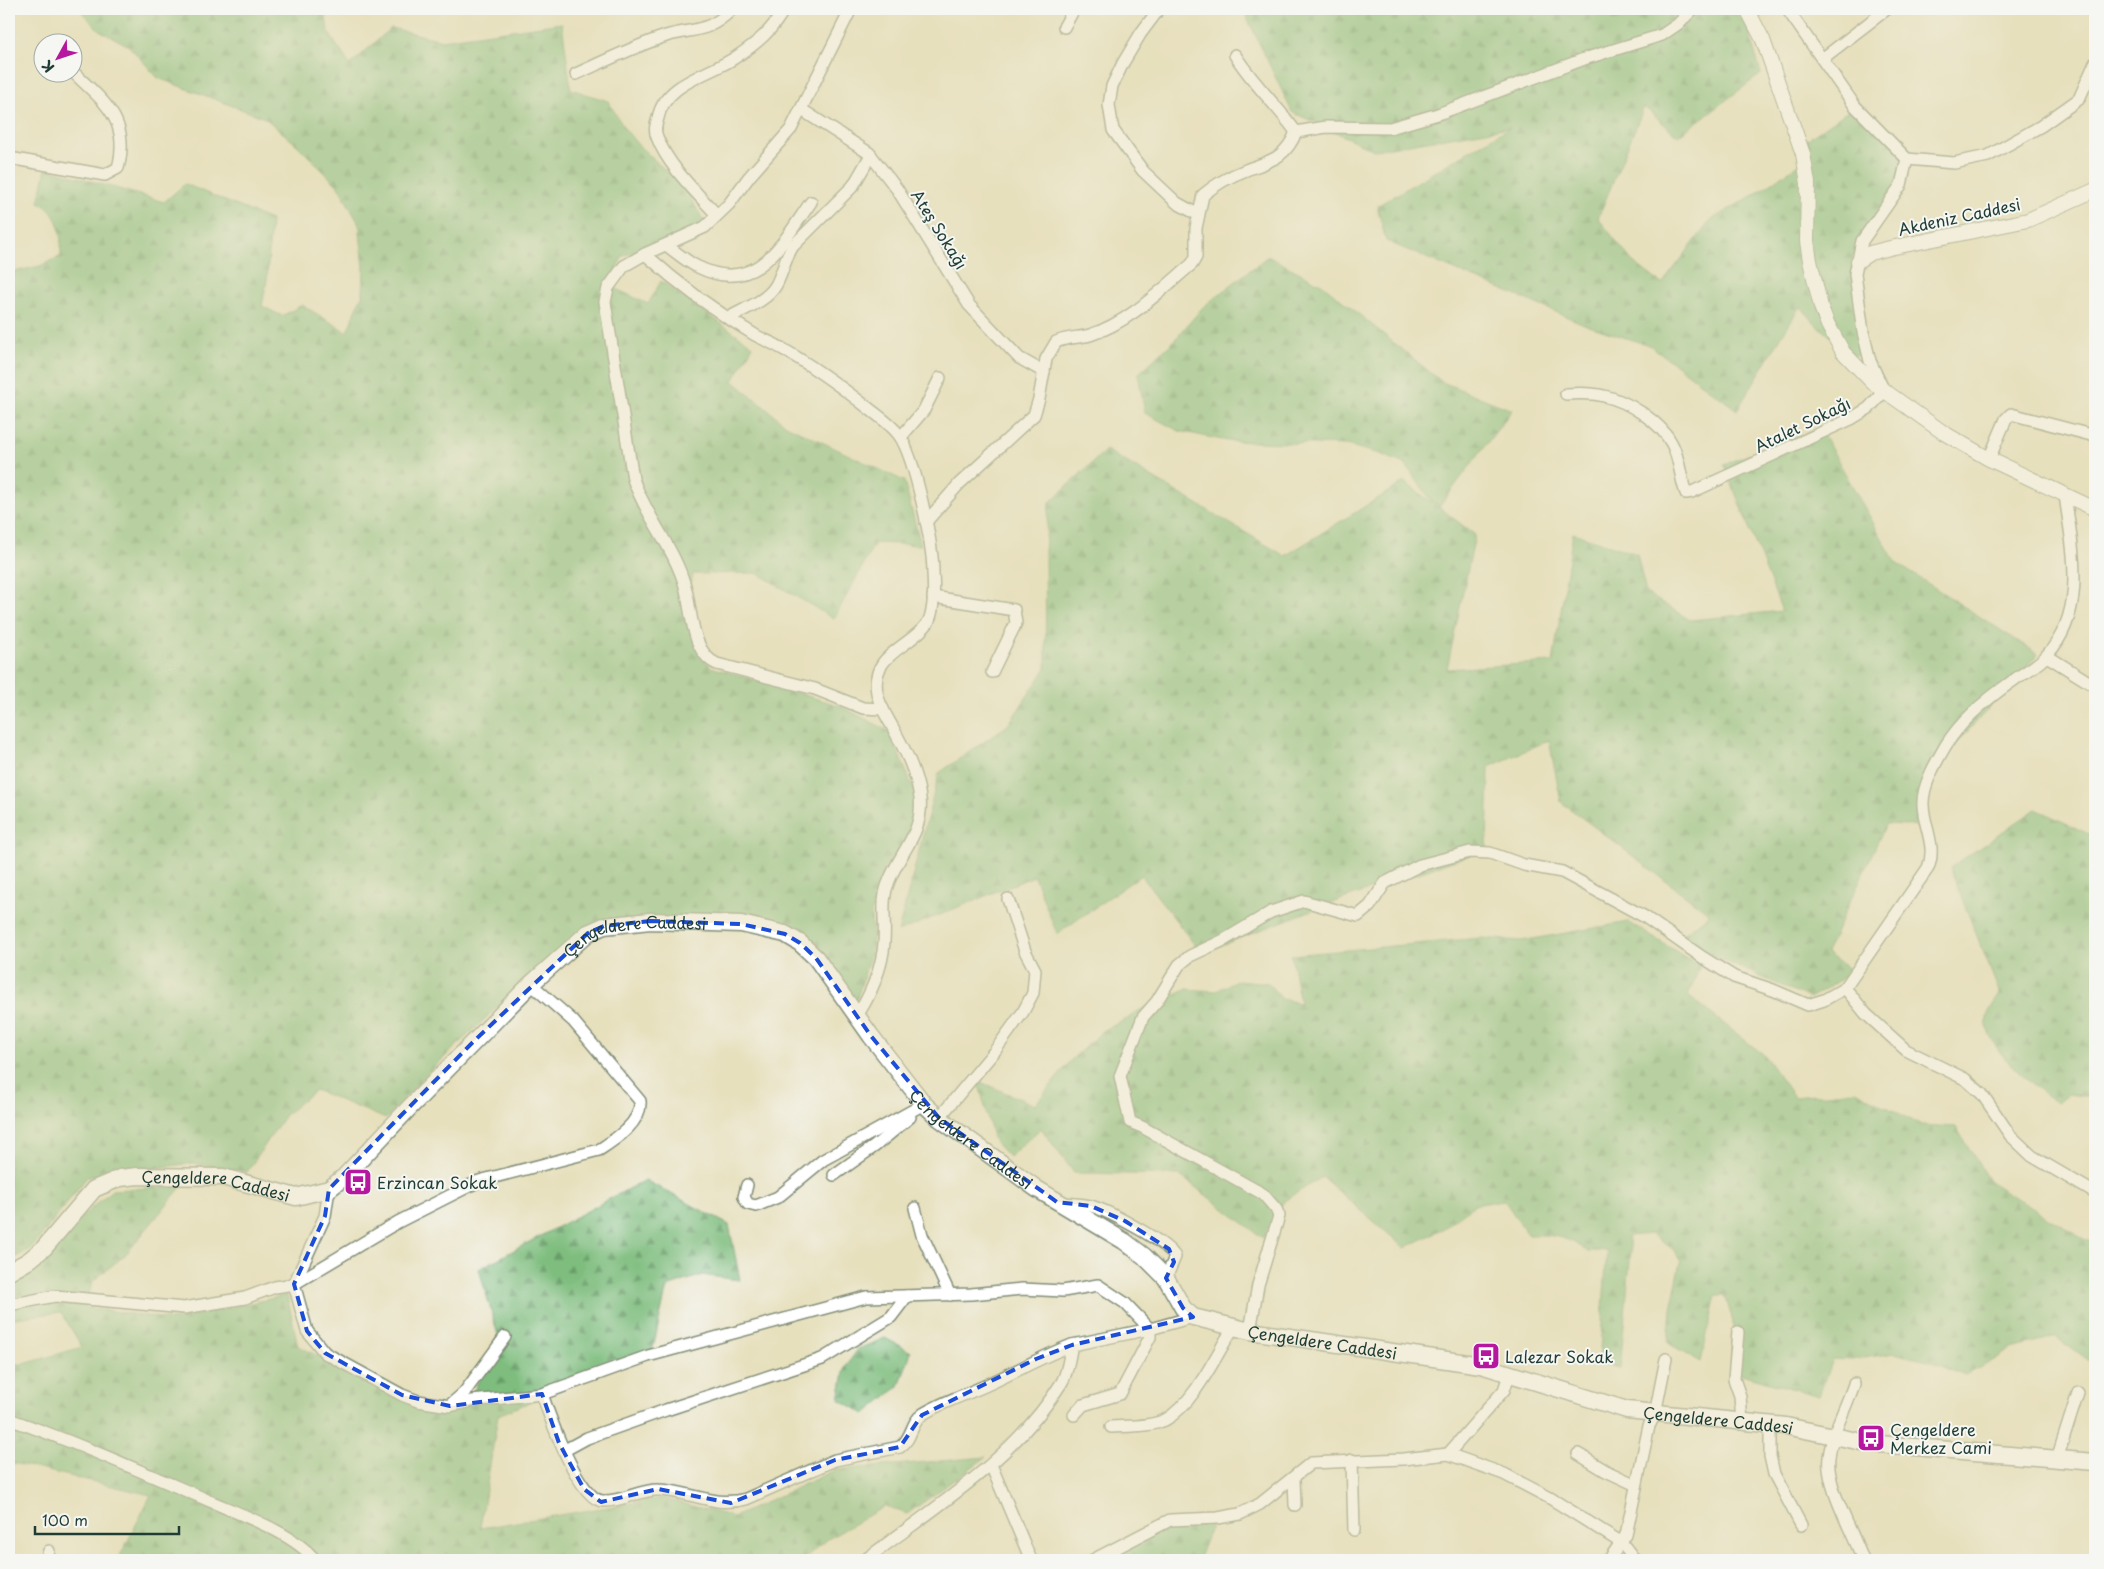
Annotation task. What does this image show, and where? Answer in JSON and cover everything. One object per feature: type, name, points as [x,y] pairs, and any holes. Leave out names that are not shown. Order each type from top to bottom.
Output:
[{"type":"main road","name":"Çengeldere Caddesi","points":[[9,1272],[28,1261],[44,1248],[94,1189],[120,1178],[147,1176],[224,1177],[296,1196],[329,1189],[344,1178],[417,1099],[532,984],[588,933],[604,926],[650,921],[741,924],[785,934],[800,943],[816,958],[856,1017],[924,1104],[939,1118],[1057,1202],[1124,1241],[1144,1256],[1166,1278],[1183,1308],[1193,1317],[1250,1331],[1482,1365],[1510,1372],[1606,1404],[1655,1414],[1770,1424],[1867,1443],[2095,1462]]},
{"type":"street","points":[[576,74],[666,36],[701,30],[711,26],[732,9]]},
{"type":"street","points":[[717,215],[677,169],[659,143],[655,129],[660,108],[677,87],[735,58],[759,42],[776,23],[784,9]]},
{"type":"street","points":[[851,9],[792,129],[717,215],[705,226],[624,266],[614,276],[608,288],[605,302],[634,479],[640,498],[650,518],[663,535],[680,567],[700,650],[710,661],[717,664],[815,689],[863,708],[883,709]]},
{"type":"street","points":[[1064,27],[1074,9]]},
{"type":"street","points":[[1159,9],[1136,40],[1112,86],[1109,105],[1112,130],[1143,171],[1177,203],[1197,214]]},
{"type":"street","points":[[1296,132],[1326,127],[1390,128],[1438,114],[1575,62],[1662,35],[1693,9]]},
{"type":"street","points":[[1747,9],[1763,40],[1804,154],[1808,183],[1807,241],[1821,307],[1828,325],[1843,352],[1861,373],[1944,433],[1989,460],[2095,509]]},
{"type":"street","points":[[1822,59],[1888,9]]},
{"type":"street","points":[[1793,10],[1822,59],[1855,106],[1907,159],[1954,162],[1988,156],[2041,126],[2079,98],[2095,63]]},
{"type":"street","points":[[1235,55],[1248,76],[1284,114],[1296,132]]},
{"type":"street","points":[[9,158],[105,175],[118,168],[121,156],[119,124],[110,109],[82,81]]},
{"type":"street","name":"Ateş Sokağı","points":[[802,110],[837,130],[871,155],[896,189],[969,306],[1019,358],[1044,372]]},
{"type":"street","points":[[926,522],[959,484],[1034,415],[1046,359],[1056,342],[1072,337],[1090,335],[1137,311],[1192,264],[1198,247],[1197,214],[1203,196],[1214,186],[1247,170],[1267,164],[1285,151],[1296,132]]},
{"type":"street","points":[[728,318],[772,291],[786,256],[793,246],[853,186],[871,155]]},
{"type":"street","points":[[1884,391],[1870,361],[1863,332],[1855,274],[1862,241],[1901,185],[1907,159]]},
{"type":"street","name":"Akdeniz Caddesi","points":[[1858,262],[1870,253],[1890,248],[2028,220],[2095,190]]},
{"type":"street","points":[[666,245],[697,267],[716,274],[734,276],[753,271],[772,258],[811,202]]},
{"type":"street","points":[[645,254],[678,284],[728,318],[780,348],[845,390],[891,426],[900,437],[909,458],[926,522],[933,570],[933,597],[928,623],[915,636],[899,646],[880,669],[876,688],[883,709],[912,765],[920,800],[920,814],[914,838],[894,870],[886,888],[883,911],[884,944],[868,996],[856,1017]]},
{"type":"street","points":[[900,437],[924,410],[940,378]]},
{"type":"street","name":"Atalet Sokağı","points":[[1566,394],[1605,396],[1627,404],[1648,419],[1664,433],[1673,445],[1686,493],[1757,464],[1851,419],[1869,408],[1884,391]]},
{"type":"street","points":[[1989,460],[2006,419],[2011,414],[2095,436]]},
{"type":"street","points":[[1250,1331],[1258,1285],[1279,1216],[1276,1209],[1263,1194],[1130,1122],[1120,1076],[1143,1017],[1157,1001],[1179,965],[1190,956],[1224,940],[1271,912],[1304,901],[1350,916],[1358,916],[1370,906],[1385,884],[1420,865],[1470,852],[1490,853],[1524,865],[1562,872],[1645,917],[1702,957],[1734,976],[1808,1005],[1824,1000],[1845,988],[1930,863],[1932,846],[1923,807],[1923,796],[1946,744],[1967,719],[1994,694],[2047,656],[2070,615],[2074,594],[2074,570],[2065,494]]},
{"type":"street","points":[[933,597],[1014,610],[1016,623],[992,672]]},
{"type":"street","points":[[2047,656],[2095,686]]},
{"type":"street","points":[[939,1118],[1000,1044],[1023,1012],[1033,993],[1035,970],[1025,951],[1008,899]]},
{"type":"street","points":[[9,1305],[55,1296],[184,1308],[245,1298],[276,1287],[294,1284],[398,1222],[479,1181],[599,1150],[615,1140],[633,1122],[641,1108],[640,1100],[573,1021],[532,984]]},
{"type":"street","points":[[1845,988],[1866,1014],[1906,1050],[1965,1079],[1982,1094],[2010,1135],[2032,1156],[2095,1193]]},
{"type":"street","points":[[834,1175],[900,1126],[924,1104]]},
{"type":"street","points":[[748,1185],[744,1196],[748,1204],[756,1206],[764,1204],[778,1197],[823,1160],[924,1104]]},
{"type":"street","points":[[329,1189],[325,1216],[294,1284],[307,1331],[325,1353],[402,1395],[418,1401],[450,1406],[472,1401],[542,1394],[648,1356],[866,1297],[950,1295],[1022,1289],[1063,1291],[1098,1286],[1125,1303],[1150,1328],[1150,1337],[1120,1394],[1083,1405],[1074,1415]]},
{"type":"street","points":[[1057,1202],[1091,1206],[1125,1221],[1169,1249],[1175,1257],[1166,1278]]},
{"type":"street","points":[[915,1208],[922,1235],[950,1295]]},
{"type":"street","points":[[565,1450],[587,1438],[666,1410],[822,1359],[891,1317],[907,1296]]},
{"type":"street","points":[[542,1394],[555,1434],[584,1489],[601,1502],[658,1489],[731,1503],[746,1499],[835,1460],[900,1447],[907,1442],[914,1422],[922,1415],[941,1404],[989,1384],[1036,1359],[1072,1346],[1125,1336],[1193,1317]]},
{"type":"street","points":[[1111,1427],[1164,1420],[1176,1411],[1187,1401],[1233,1328]]},
{"type":"street","points":[[1738,1332],[1734,1379],[1740,1396],[1742,1422]]},
{"type":"street","points":[[450,1406],[464,1393],[505,1337]]},
{"type":"street","points":[[864,1560],[991,1465],[1028,1429],[1063,1380],[1072,1346]]},
{"type":"street","points":[[1617,1560],[1626,1535],[1649,1426],[1655,1414],[1666,1359]]},
{"type":"street","points":[[1448,1454],[1496,1401],[1504,1390],[1510,1372]]},
{"type":"street","points":[[1854,1384],[1833,1436],[1828,1459],[1832,1486],[1854,1533],[1863,1560]]},
{"type":"street","points":[[2057,1459],[2078,1393]]},
{"type":"street","points":[[9,1419],[72,1442],[266,1526],[308,1552],[315,1560]]},
{"type":"street","points":[[1770,1424],[1770,1456],[1774,1474],[1801,1525]]},
{"type":"street","points":[[1093,1560],[1170,1520],[1218,1518],[1240,1514],[1260,1504],[1294,1479],[1299,1471],[1311,1463],[1402,1459],[1448,1454],[1504,1474],[1550,1498],[1622,1543],[1635,1560]]},
{"type":"street","points":[[1578,1454],[1606,1471],[1636,1485]]},
{"type":"street","points":[[1352,1460],[1354,1530]]},
{"type":"street","points":[[991,1465],[1031,1560]]},
{"type":"street","points":[[1294,1479],[1295,1505]]},
{"type":"street","points":[[1609,1560],[1622,1543]]},
{"type":"highlighted area","points":[[650,921],[741,924],[785,934],[800,943],[816,958],[871,1036],[939,1118],[1057,1202],[1091,1206],[1125,1221],[1169,1249],[1174,1262],[1166,1278],[1183,1308],[1193,1317],[1072,1345],[1036,1359],[922,1415],[900,1447],[835,1460],[731,1503],[658,1489],[601,1502],[584,1489],[559,1443],[542,1394],[450,1406],[402,1395],[325,1353],[307,1331],[294,1284],[325,1216],[329,1189],[474,1041],[588,933],[604,926]]},
{"type":"green space","points":[[79,9],[325,9],[328,32],[350,65],[391,28],[442,40],[562,23],[571,89],[608,101],[624,128],[639,146],[686,189],[707,227],[623,256],[608,285],[648,304],[661,281],[753,346],[733,381],[786,425],[904,481],[921,545],[875,543],[834,619],[757,573],[693,574],[688,601],[702,655],[711,667],[838,705],[889,731],[918,799],[913,830],[882,873],[871,914],[873,946],[856,1002],[790,929],[606,919],[528,978],[425,1076],[386,1119],[315,1090],[285,1115],[247,1172],[193,1163],[87,1177],[32,1248],[9,1261],[9,273],[40,266],[61,256],[61,239],[56,219],[39,202],[46,168],[164,202],[185,184],[271,220],[267,280],[262,306],[282,316],[302,305],[347,332],[363,293],[364,267],[359,224],[338,186],[297,145],[265,118],[158,78],[129,46],[99,30]]},
{"type":"green space","points":[[1243,9],[1737,9],[1743,11],[1761,74],[1678,136],[1644,107],[1598,218],[1632,261],[1662,284],[1711,220],[1755,194],[1801,163],[1801,144],[1855,106],[1907,159],[1901,185],[1852,257],[1863,351],[1855,356],[1818,326],[1800,306],[1737,410],[1651,346],[1589,326],[1386,241],[1377,206],[1510,127],[1374,150],[1292,112]]},
{"type":"green space","points":[[1268,256],[1323,285],[1442,382],[1512,410],[1439,507],[1475,535],[1447,669],[1553,662],[1573,533],[1637,554],[1646,593],[1690,620],[1782,611],[1724,464],[1820,429],[1896,563],[2038,654],[1958,742],[1923,791],[1924,826],[1886,824],[1826,953],[1853,972],[1810,998],[1676,940],[1710,914],[1561,802],[1549,740],[1489,767],[1487,849],[1320,907],[1201,953],[1141,875],[1057,934],[1034,876],[898,932],[939,773],[1008,725],[1046,668],[1045,550],[1049,503],[1106,450],[1285,556],[1404,482],[1433,503],[1405,464],[1380,454],[1346,445],[1227,441],[1179,431],[1145,413],[1138,374],[1172,343],[1203,307]]},
{"type":"green space","points":[[2036,809],[2095,837],[2095,1098],[2068,1094],[2057,1103],[2024,1077],[2001,1054],[1988,1029],[1987,1018],[1990,1009],[2000,994],[1950,868]]},
{"type":"green space","points":[[1628,922],[1700,966],[1688,996],[1763,1054],[1794,1097],[1856,1091],[1921,1125],[1956,1127],[1989,1181],[2058,1224],[2095,1244],[2095,1365],[2057,1337],[2012,1349],[1965,1376],[1932,1362],[1894,1353],[1852,1360],[1832,1359],[1819,1396],[1731,1371],[1733,1322],[1725,1295],[1716,1295],[1701,1362],[1668,1343],[1671,1309],[1681,1262],[1673,1249],[1651,1234],[1628,1236],[1631,1250],[1620,1368],[1599,1364],[1607,1250],[1588,1252],[1574,1243],[1560,1238],[1545,1235],[1528,1235],[1504,1200],[1474,1205],[1444,1228],[1405,1248],[1322,1177],[1284,1201],[1263,1238],[1179,1175],[1074,1173],[1041,1128],[1009,1157],[994,1141],[978,1081],[1035,1105],[1072,1059],[1104,1030],[1127,1019],[1138,1011],[1186,989],[1216,991],[1239,980],[1268,983],[1282,999],[1300,1003],[1291,955],[1481,938],[1521,941]]},
{"type":"green space","points":[[645,1180],[729,1225],[740,1280],[702,1275],[667,1287],[652,1352],[498,1415],[480,1528],[663,1498],[734,1517],[835,1470],[986,1457],[907,1514],[885,1506],[828,1539],[802,1560],[118,1560],[151,1495],[9,1462],[9,1364],[24,1364],[82,1347],[61,1312],[9,1319],[9,1285],[14,1284],[69,1228],[112,1190],[182,1186],[126,1254],[93,1281],[85,1307],[174,1320],[287,1295],[298,1346],[433,1411],[474,1391],[498,1335],[479,1269]]},
{"type":"green space","points":[[885,1338],[911,1352],[899,1386],[865,1414],[839,1399],[845,1368],[858,1349]]},
{"type":"green space","points":[[1215,1518],[1198,1560],[1090,1560],[1167,1524]]},
{"type":"place","name":"Erzincan Sokak","points":[[358,1182]]},
{"type":"place","name":"Lalezar Sokak","points":[[1486,1356]]},
{"type":"place","name":"Çengeldere Merkez Cami","points":[[1871,1438]]}]
